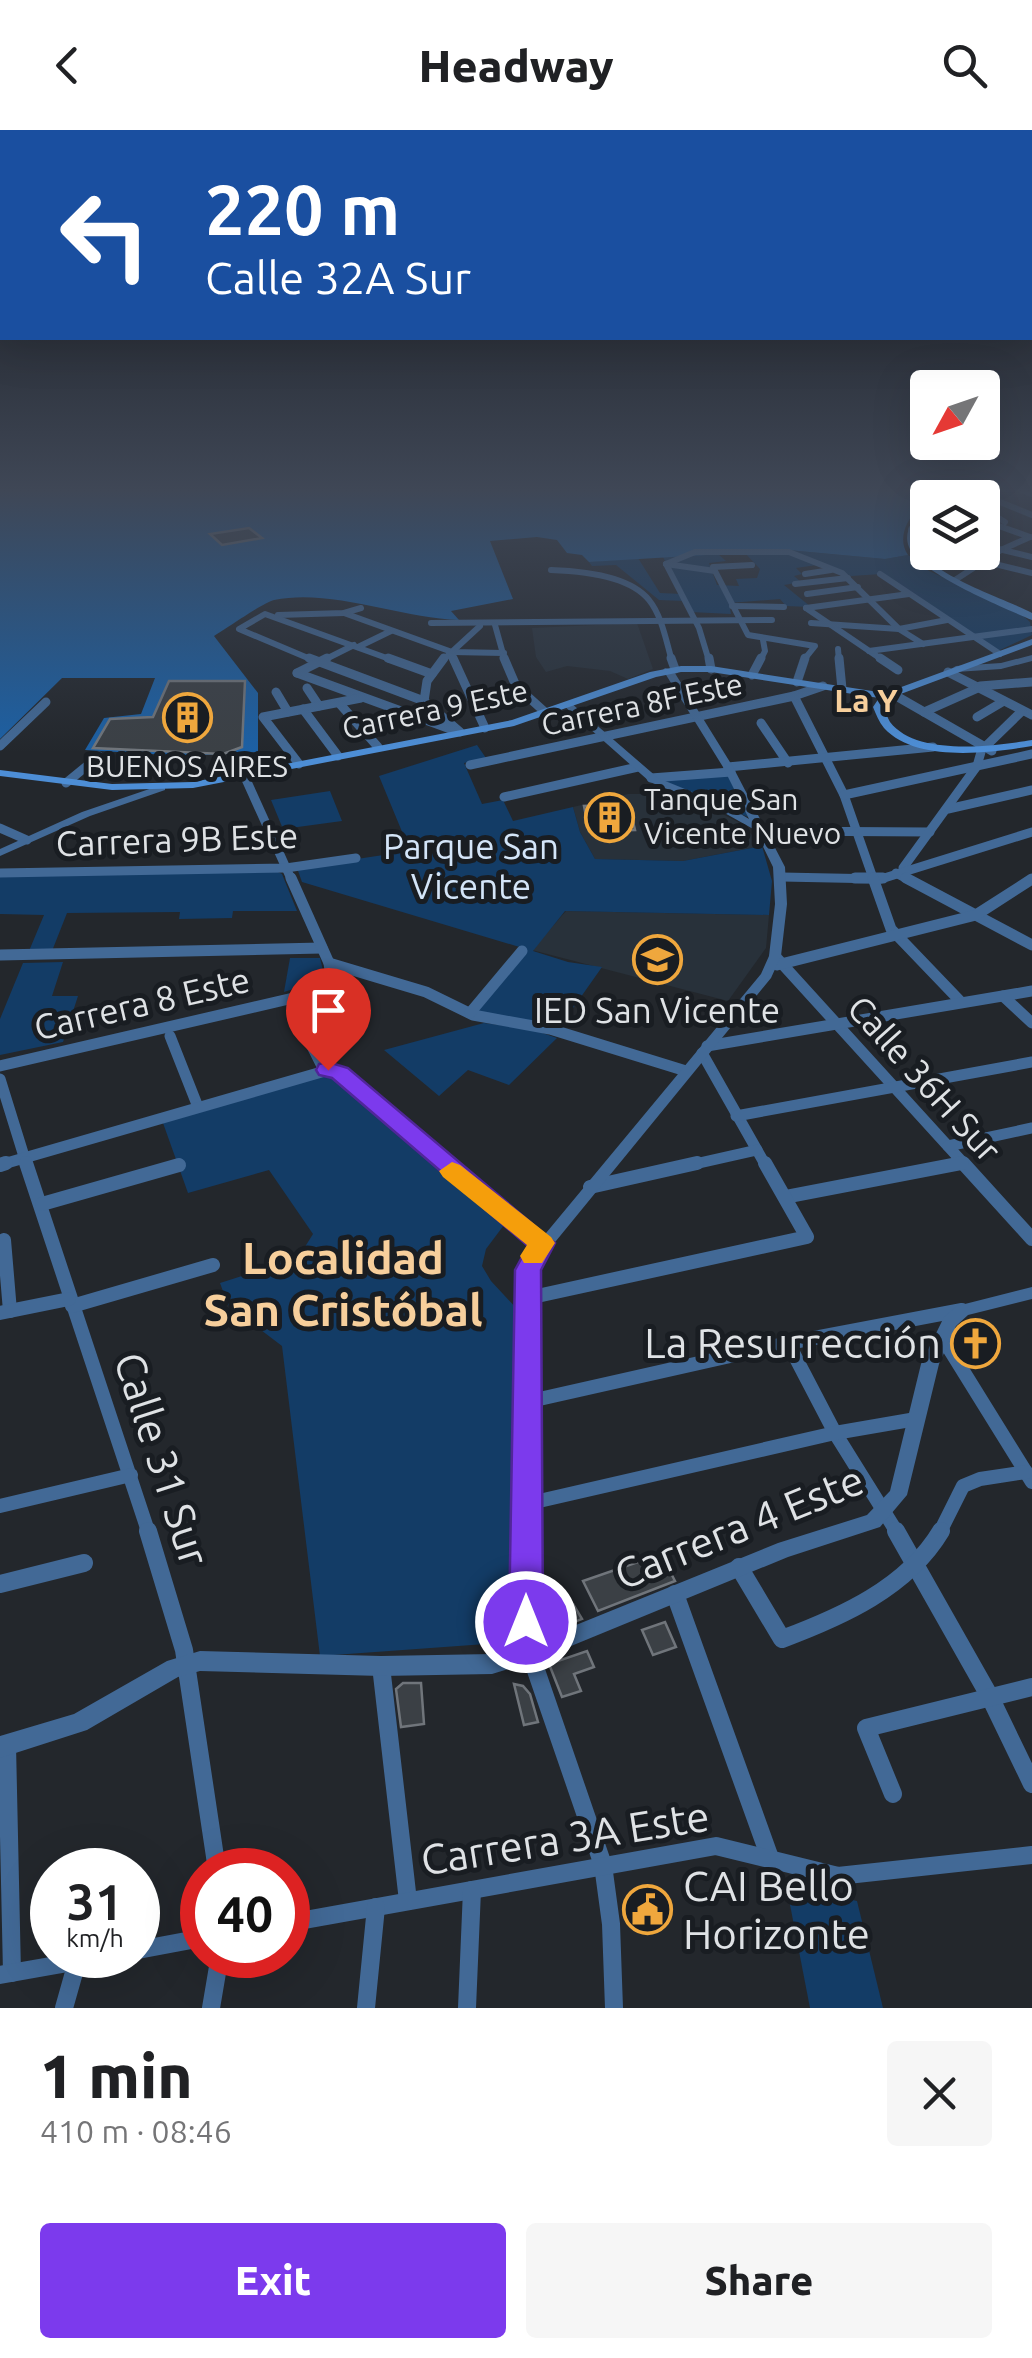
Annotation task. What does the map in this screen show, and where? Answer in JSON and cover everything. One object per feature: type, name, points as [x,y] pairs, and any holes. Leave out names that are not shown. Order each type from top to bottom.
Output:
[{"type":"main road","points":[[949,577],[1032,617]]},
{"type":"main road","points":[[1032,642],[889,694],[878,707],[888,726],[904,737],[934,746],[986,750],[1032,743]]},
{"type":"main road","points":[[1000,654],[1019,661]]},
{"type":"main road","name":"Carrera 9 Este","points":[[161,788],[484,728],[546,713],[671,670],[711,668],[889,694]]},
{"type":"main road","points":[[0,772],[66,783],[161,788]]},
{"type":"street","points":[[594,577],[642,593],[653,604],[671,670],[730,770],[782,877],[776,962],[530,1262],[526,1622],[530,1653],[603,1865],[614,2008]]},
{"type":"street","points":[[672,577],[706,638],[711,668]]},
{"type":"street","points":[[718,577],[738,621],[765,651],[752,675]]},
{"type":"street","points":[[884,577],[1000,654]]},
{"type":"street","points":[[955,580],[960,577]]},
{"type":"street","points":[[795,584],[848,578],[900,629],[923,644]]},
{"type":"street","points":[[807,594],[858,587]]},
{"type":"street","points":[[898,670],[806,608],[909,594]]},
{"type":"street","points":[[732,606],[784,607]]},
{"type":"street","points":[[361,608],[344,613],[267,614],[244,623],[239,630],[424,701],[460,732]]},
{"type":"street","points":[[344,613],[452,652],[504,653]]},
{"type":"street","points":[[267,614],[432,674]]},
{"type":"street","points":[[430,623],[495,626],[772,620]]},
{"type":"street","points":[[811,624],[900,629],[947,620]]},
{"type":"street","points":[[424,701],[422,690],[432,674],[480,626]]},
{"type":"street","points":[[495,626],[519,695],[546,713]]},
{"type":"street","points":[[868,651],[1032,630]]},
{"type":"street","points":[[391,631],[297,673],[460,732]]},
{"type":"street","points":[[758,639],[813,645],[801,664],[797,682]]},
{"type":"street","points":[[838,649],[842,689]]},
{"type":"street","points":[[452,652],[452,664],[479,706],[484,728]]},
{"type":"street","points":[[952,671],[1032,658]]},
{"type":"street","points":[[896,873],[913,858],[986,750],[1027,713],[952,671]]},
{"type":"street","points":[[924,712],[976,687],[1032,682]]},
{"type":"street","name":"Carrera 8F Este","points":[[470,765],[794,696],[822,686]]},
{"type":"street","points":[[307,688],[319,706]]},
{"type":"street","points":[[276,692],[288,712]]},
{"type":"street","points":[[889,694],[986,750]]},
{"type":"street","points":[[794,696],[844,796],[894,935],[960,1002]]},
{"type":"street","points":[[299,764],[263,717],[361,698]]},
{"type":"street","points":[[977,716],[1004,701]]},
{"type":"street","points":[[0,746],[46,702]]},
{"type":"street","points":[[339,702],[378,748]]},
{"type":"street","points":[[568,705],[651,778],[725,809],[758,831],[930,832]]},
{"type":"street","points":[[303,709],[338,756]]},
{"type":"street","points":[[761,722],[788,762]]},
{"type":"street","points":[[651,778],[934,746]]},
{"type":"street","points":[[844,796],[1032,754]]},
{"type":"street","points":[[66,783],[99,756]]},
{"type":"street","points":[[504,797],[638,767]]},
{"type":"street","points":[[244,775],[330,964],[426,992],[470,1013],[550,1030],[686,1071]]},
{"type":"street","name":"Carrera 9 Este","points":[[0,852],[106,806],[161,788]]},
{"type":"street","points":[[948,809],[1032,790]]},
{"type":"street","points":[[0,828],[27,840]]},
{"type":"street","points":[[782,877],[874,880],[1032,832]]},
{"type":"street","name":"Carrera 9B Este","points":[[0,873],[286,868],[356,858]]},
{"type":"street","points":[[896,873],[1032,945]]},
{"type":"street","points":[[776,962],[976,915],[1032,879]]},
{"type":"street","points":[[1019,887],[1032,894]]},
{"type":"street","points":[[0,954],[322,948]]},
{"type":"street","points":[[470,1013],[522,951]]},
{"type":"street","name":"Calle 36H Sur","points":[[776,962],[1032,1239]]},
{"type":"street","name":"Carrera 8 Este","points":[[0,1066],[319,992],[334,983],[330,964]]},
{"type":"street","points":[[704,1050],[836,1023],[1032,991]]},
{"type":"street","points":[[1002,996],[1032,1023]]},
{"type":"street","points":[[292,1007],[324,1070]]},
{"type":"street","points":[[170,1036],[198,1106]]},
{"type":"street","points":[[528,1298],[807,1237],[736,1116],[704,1050]]},
{"type":"street","points":[[736,1116],[1032,1062]]},
{"type":"street","points":[[0,1164],[324,1070],[340,1073],[542,1243]]},
{"type":"street","name":"Calle 31 Sur","points":[[0,1079],[188,1664],[214,1848]]},
{"type":"street","points":[[948,1146],[1032,1128]]},
{"type":"street","points":[[590,1187],[757,1150]]},
{"type":"street","points":[[785,1197],[963,1163]]},
{"type":"street","points":[[42,1204],[179,1164]]},
{"type":"street","points":[[4,1240],[5,1312],[70,1302],[213,1265]]},
{"type":"street","points":[[526,1402],[788,1343],[1032,1294]]},
{"type":"street","name":"Carrera 4 Este","points":[[4,1746],[98,1714],[160,1676],[188,1664],[210,1661],[474,1666],[530,1653],[739,1567],[883,1514],[898,1495],[930,1364],[942,1337],[962,1310]]},
{"type":"street","points":[[739,1567],[782,1639],[844,1615],[916,1563],[937,1539],[963,1486],[980,1479],[1029,1477],[942,1337]]},
{"type":"street","points":[[788,1343],[835,1433],[916,1563],[990,1697],[1032,1784]]},
{"type":"street","points":[[526,1504],[835,1433],[916,1419]]},
{"type":"street","points":[[0,1506],[130,1475]]},
{"type":"street","points":[[0,1584],[84,1563]]},
{"type":"street","points":[[675,1594],[770,1858]]},
{"type":"street","points":[[380,1666],[408,1901]]},
{"type":"street","points":[[893,1794],[866,1728],[1032,1687]]},
{"type":"street","points":[[4,1746],[6,1974]]},
{"type":"street","name":"Carrera 3A Este","points":[[310,1918],[716,1846],[838,1876],[1032,1855]]},
{"type":"street","points":[[467,2008],[472,1890]]},
{"type":"street","points":[[366,2008],[376,1907]]},
{"type":"street","points":[[64,2008],[72,1978]]},
{"type":"street","points":[[211,2008],[216,1978]]},
{"type":"shaded area","points":[[0,577],[504,577],[513,599],[451,611],[459,620],[319,598],[274,600],[254,610],[214,636],[258,693],[258,752],[183,756],[85,750],[104,718],[141,714],[155,678],[62,678],[0,739]]},
{"type":"shaded area","points":[[637,623],[653,669],[628,679],[610,671],[567,666],[546,672],[536,657],[532,628]]},
{"type":"shaded area","points":[[628,794],[675,794],[701,803],[742,824],[762,846],[683,861],[595,859],[580,832],[573,807]]},
{"type":"shaded area","name":"IED San Vicente","points":[[566,911],[769,915],[766,948],[728,1001],[532,950]]},
{"type":"green space","points":[[630,577],[650,577],[660,593],[682,594],[673,577],[714,577],[717,585],[739,586],[736,579],[795,577],[801,582],[784,585],[811,607],[786,606],[780,599],[729,603],[731,614],[691,612],[686,601],[659,600]]},
{"type":"green space","points":[[885,577],[941,577],[1020,613],[1030,622],[1032,635],[998,651]]},
{"type":"green space","name":"Parque San Vicente","points":[[477,745],[486,758],[464,763],[482,804],[503,800],[513,821],[573,807],[580,832],[595,859],[683,861],[762,846],[772,881],[769,915],[565,911],[533,951],[602,967],[559,1028],[477,1012],[526,949],[302,882],[297,868],[410,851],[379,776]]},
{"type":"green space","points":[[728,775],[748,817],[662,780]]},
{"type":"green space","points":[[330,791],[342,821],[283,829],[271,800]]},
{"type":"green space","points":[[278,872],[297,911],[233,911],[232,918],[179,919],[180,912],[67,913],[52,951],[29,951],[44,915],[0,914],[0,876]]},
{"type":"green space","points":[[290,958],[320,958],[325,979],[284,992]]},
{"type":"green space","points":[[63,962],[52,996],[78,996],[63,1042],[0,1055],[0,1019],[23,963]]},
{"type":"green space","points":[[484,1023],[531,1029],[557,1038],[509,1085],[468,1070],[439,1096],[384,1050]]},
{"type":"green space","points":[[333,1076],[504,1225],[486,1249],[482,1266],[518,1310],[515,1642],[320,1656],[282,1346],[228,1305],[220,1283],[298,1258],[313,1234],[269,1170],[188,1193],[163,1123]]},
{"type":"green space","points":[[786,1884],[857,1901],[883,2008],[810,2008]]},
{"type":"building","name":"BUENOS AIRES","points":[[169,681],[245,681],[242,747],[223,754],[93,748],[110,719],[153,717]]},
{"type":"building","name":"Tanque San Vicente Nuevo","points":[[629,805],[635,830],[589,831],[584,806]]},
{"type":"building","name":"La Resurrección","points":[[971,1329],[990,1351],[968,1358],[957,1340]]},
{"type":"building","points":[[661,1554],[675,1581],[598,1611],[583,1581]]},
{"type":"building","points":[[573,1604],[582,1619],[544,1634],[543,1609]]},
{"type":"building","points":[[665,1622],[676,1647],[653,1655],[642,1630]]},
{"type":"building","points":[[587,1651],[594,1667],[574,1674],[581,1691],[562,1697],[549,1664]]},
{"type":"building","points":[[403,1683],[421,1683],[424,1724],[401,1727],[396,1689]]},
{"type":"building","points":[[514,1684],[523,1686],[530,1694],[538,1722],[524,1725]]},
{"type":"building","name":"CAI Bello Horizonte","points":[[657,1894],[662,1924],[638,1926],[634,1896]]},
{"type":"slow traffic","points":[[452,1171],[542,1243],[533,1256]]},
{"type":"place","name":"BUENOS AIRES","points":[[187,718]]},
{"type":"place","name":"Tanque San Vicente Nuevo","points":[[609,817]]},
{"type":"place","name":"IED San Vicente","points":[[657,959]]},
{"type":"place","name":"La Resurrección","points":[[976,1343]]},
{"type":"place","name":"CAI Bello Horizonte","points":[[648,1910]]},
{"type":"district","name":"La Y","points":[[866,701]]},
{"type":"district","name":"Localidad San Cristóbal","points":[[343,1284]]},
{"type":"route","points":[[328,1070],[340,1073],[542,1243],[528,1270],[526,1622]]}]
